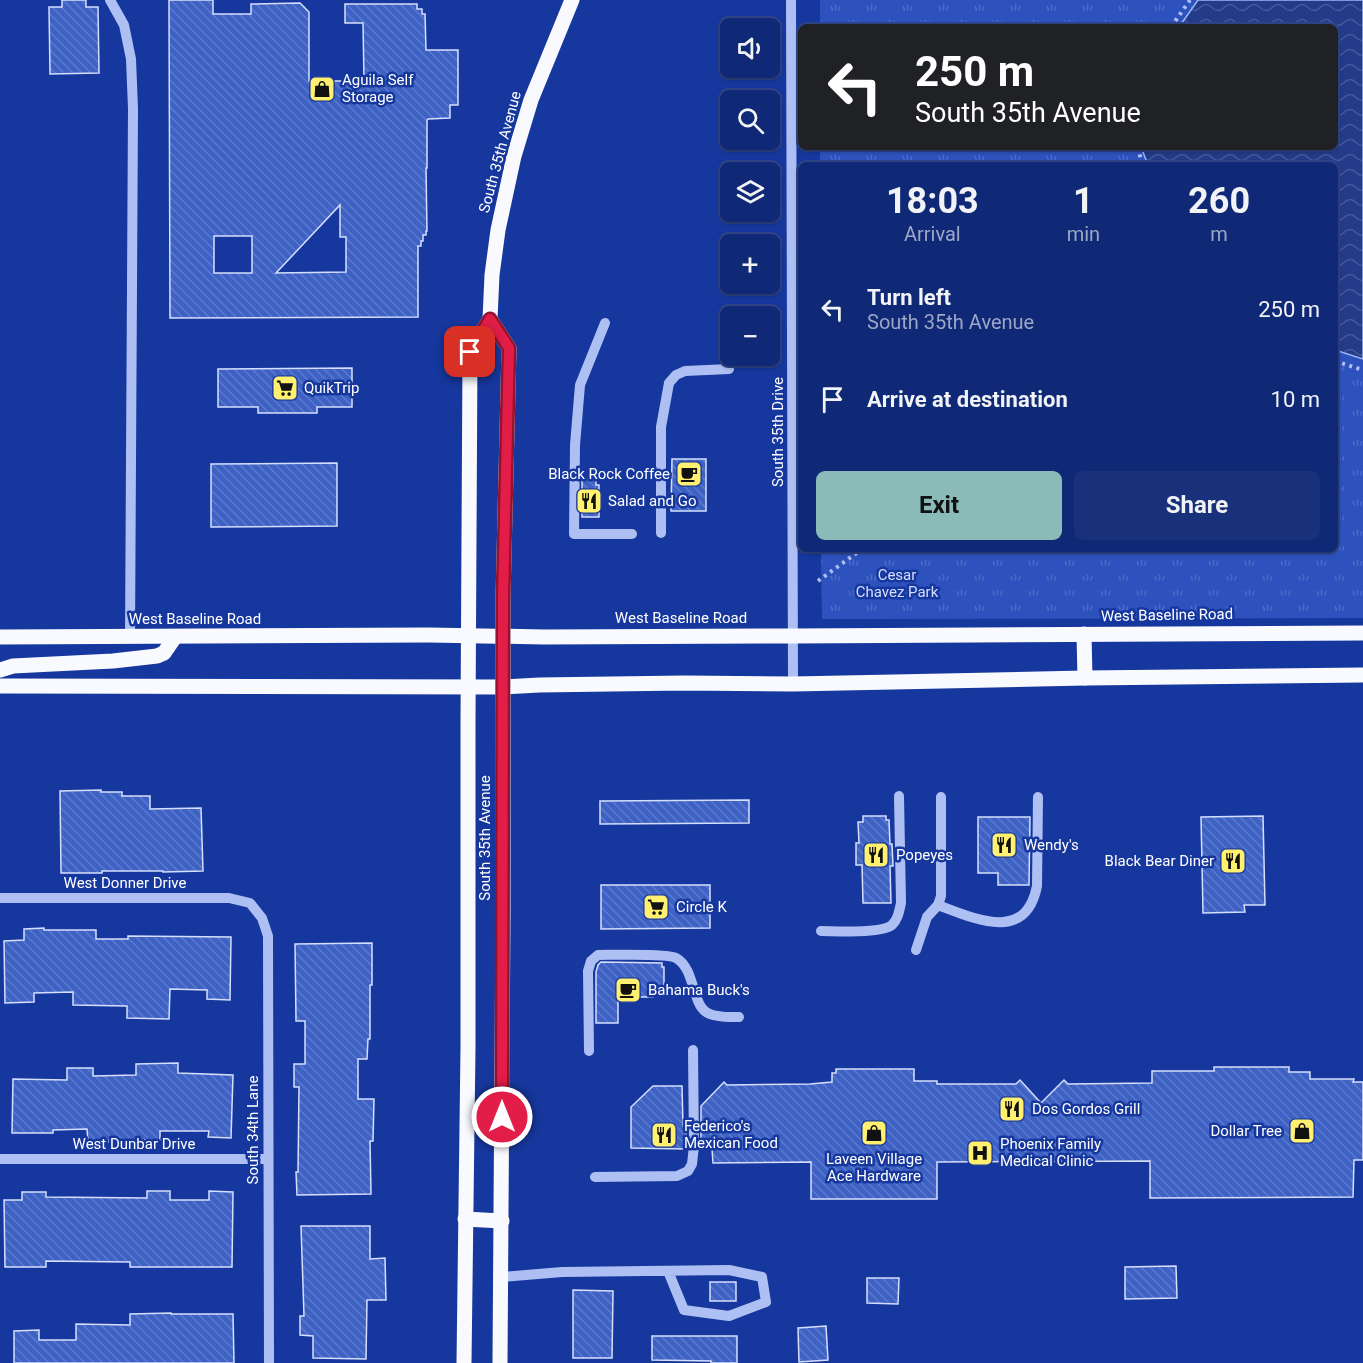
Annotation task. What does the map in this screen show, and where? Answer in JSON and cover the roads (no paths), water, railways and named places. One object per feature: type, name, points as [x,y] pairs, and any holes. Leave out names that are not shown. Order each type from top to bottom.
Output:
[{"type":"main road","name":"South 35th Avenue","points":[[464,1363],[468,1047],[470,352],[490,319],[492,275],[497,239],[514,156],[531,100],[572,0]]},
{"type":"main road","name":"South 35th Avenue","points":[[490,319],[509,348],[503,687],[500,1363]]},
{"type":"main road","name":"West Baseline Road","points":[[0,637],[1363,633]]},
{"type":"main road","points":[[1084,634],[1085,678]]},
{"type":"main road","points":[[0,670],[13,666],[113,661],[158,656],[164,653],[175,637]]},
{"type":"main road","points":[[0,686],[503,687],[1363,675]]},
{"type":"main road","points":[[465,1219],[502,1221]]},
{"type":"street","points":[[110,0],[124,25],[130,59],[133,109],[130,637]]},
{"type":"street","name":"South 35th Drive","points":[[791,0],[793,684]]},
{"type":"street","points":[[605,323],[580,385],[575,445],[574,534],[632,534]]},
{"type":"street","points":[[661,533],[661,427],[669,383],[676,375],[685,371],[729,369]]},
{"type":"street","points":[[821,931],[880,931],[891,926],[898,917],[901,903],[899,796]]},
{"type":"street","points":[[916,950],[927,917],[938,905],[941,888],[941,796]]},
{"type":"street","points":[[938,905],[988,921],[1008,923],[1020,918],[1029,908],[1037,886],[1038,797]]},
{"type":"street","name":"West Donner Drive","points":[[0,898],[229,898],[250,903]]},
{"type":"street","name":"South 34th Lane","points":[[250,903],[262,918],[268,936],[269,1363]]},
{"type":"street","points":[[589,1051],[588,971],[591,961],[598,955],[675,956],[685,966],[699,1005],[706,1012],[720,1017],[739,1017]]},
{"type":"street","points":[[595,1177],[677,1176],[688,1171],[692,1164],[694,1146],[693,1050]]},
{"type":"street","name":"West Dunbar Drive","points":[[0,1159],[268,1159]]},
{"type":"street","points":[[501,1277],[562,1272],[729,1270],[762,1277],[766,1302],[729,1316],[684,1310],[669,1271]]},
{"type":"water","points":[[1198,0],[1363,0],[1363,359],[1338,351],[1338,162],[1147,162],[1142,150],[1338,150],[1338,24],[1181,24]]},
{"type":"place","name":"Aguila Self Storage","points":[[322,89]]},
{"type":"place","name":"QuikTrip","points":[[285,388]]},
{"type":"place","name":"Black Rock Coffee","points":[[689,474]]},
{"type":"place","name":"Salad and Go","points":[[589,501]]},
{"type":"place","name":"Wendy's","points":[[1004,845]]},
{"type":"place","name":"Popeyes","points":[[876,855]]},
{"type":"place","name":"Black Bear Diner","points":[[1233,861]]},
{"type":"place","name":"Circle K","points":[[656,907]]},
{"type":"place","name":"Bahama Buck's","points":[[628,990]]},
{"type":"place","name":"Dos Gordos Grill","points":[[1012,1109]]},
{"type":"place","name":"Dollar Tree","points":[[1302,1131]]},
{"type":"place","name":"Laveen Village Ace Hardware","points":[[874,1133]]},
{"type":"place","name":"Federico's Mexican Food","points":[[664,1135]]},
{"type":"place","name":"Phoenix Family Medical Clinic","points":[[980,1153]]},
{"type":"park label","name":"Cesar Chavez Park","points":[[897,584]]}]
